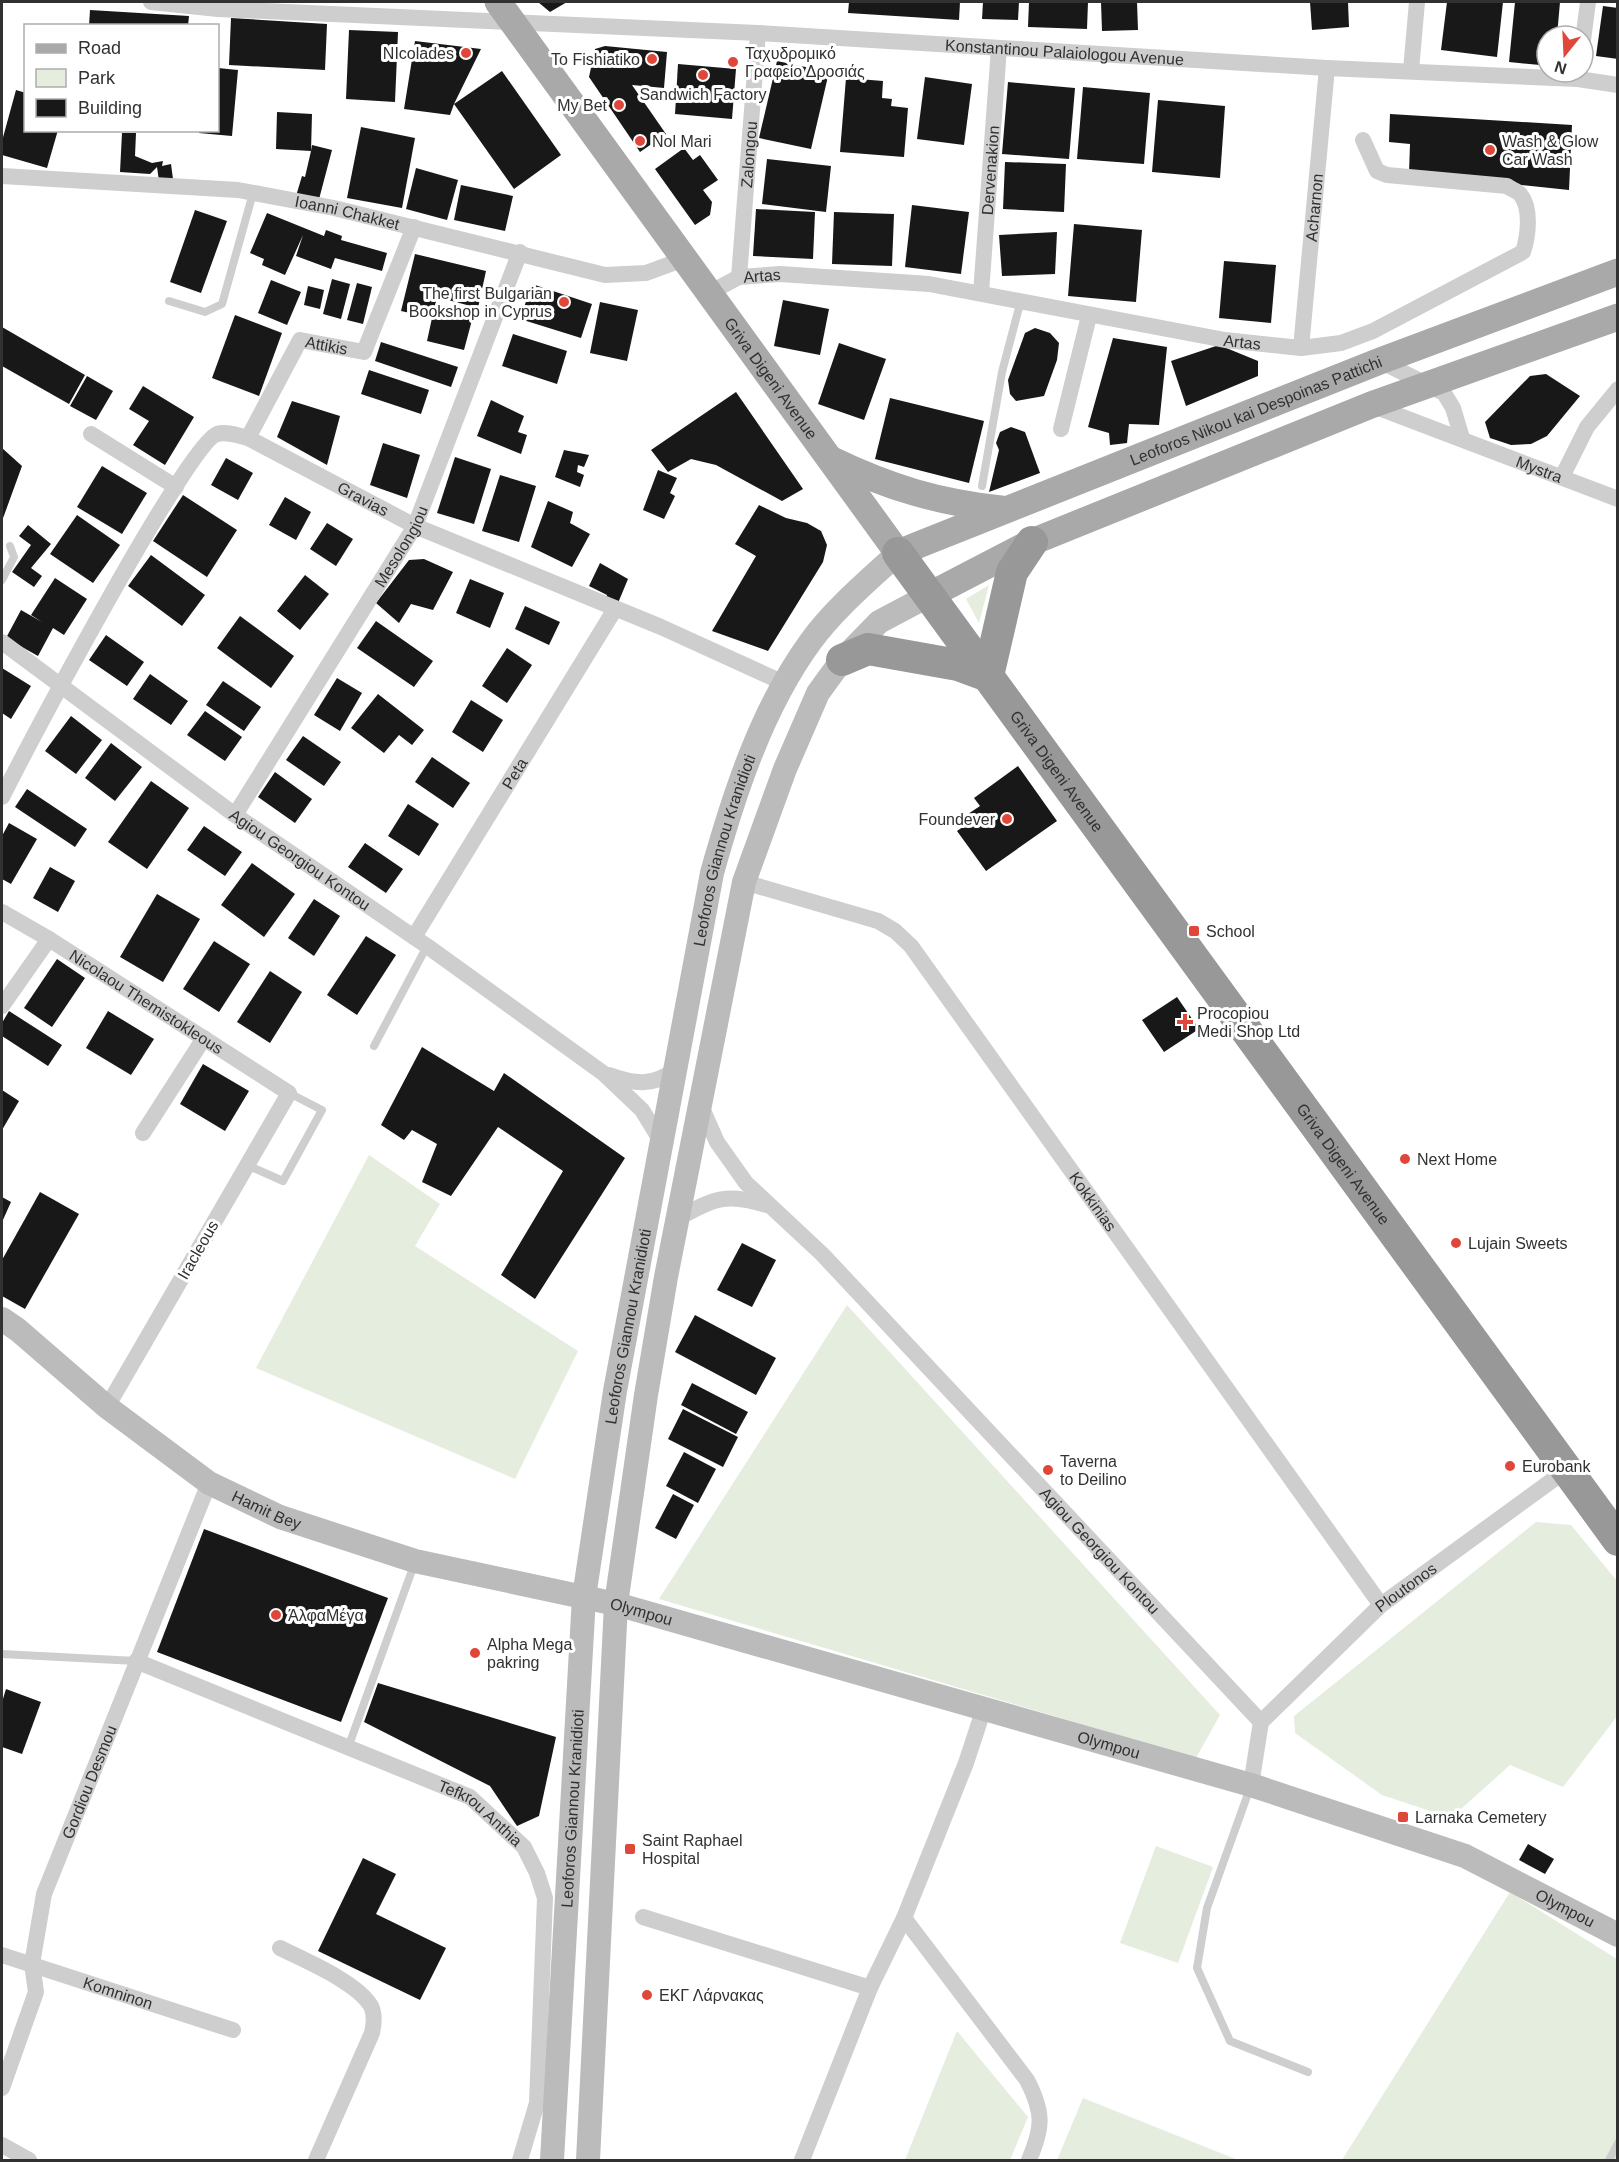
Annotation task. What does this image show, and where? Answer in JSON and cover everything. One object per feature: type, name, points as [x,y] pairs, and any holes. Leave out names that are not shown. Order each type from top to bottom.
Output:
[{"type":"highway","points":[[842,660],[868,649],[958,665],[988,676],[1012,572],[1032,542]]},
{"type":"highway","name":"Griva Digeni Avenue","points":[[898,553],[1617,1540]]},
{"type":"main road","name":"Griva Digeni Avenue","points":[[505,11],[898,553]]},
{"type":"main road","name":"Leoforos Nikou kai Despoinas Pattichi","points":[[898,553],[1002,509],[1380,361],[1617,272]]},
{"type":"main road","points":[[928,596],[1032,542],[1371,405],[1617,317]]},
{"type":"main road","points":[[827,458],[878,482],[958,504],[1002,509]]},
{"type":"main road","name":"Leoforos Giannou Kranidioti","points":[[552,2160],[584,1597],[615,1391],[712,873],[751,757],[784,683],[812,640],[898,553]]},
{"type":"main road","name":"Leoforos Giannou Kranidioti","points":[[588,2160],[616,1604],[646,1395],[744,882],[785,769],[818,693],[842,660],[879,622],[928,596]]},
{"type":"main road","name":"Hamit Bey","points":[[2,1319],[18,1330],[107,1407],[209,1483],[280,1517],[415,1561],[584,1597]]},
{"type":"main road","name":"Olympou","points":[[584,1597],[616,1604],[1251,1785],[1465,1856],[1617,1935]]},
{"type":"street","name":"Konstantinou Palaiologou Avenue","points":[[151,2],[218,9],[505,11],[759,33],[999,48],[1327,68],[1535,74]]},
{"type":"street","points":[[1411,70],[1417,2]]},
{"type":"street","points":[[1585,24],[1588,2]]},
{"type":"street","name":"Zalongou","points":[[739,277],[759,33]]},
{"type":"street","name":"Dervenakion","points":[[981,292],[999,48]]},
{"type":"street","name":"Acharnon","points":[[1301,348],[1327,68]]},
{"type":"street","name":"Konstantinou Palaiologou Avenue","points":[[1595,80],[1617,85]]},
{"type":"street","name":"Artas","points":[[709,293],[739,277],[780,274],[929,284],[981,292],[1225,340],[1301,348],[1341,343],[1373,331],[1523,252],[1527,239],[1527,209],[1520,195],[1507,186],[1387,175],[1377,171],[1363,140]]},
{"type":"street","name":"Ioanni Chakket","points":[[2,176],[253,193],[334,208],[520,252],[605,275],[627,276],[646,273],[684,259]]},
{"type":"street","name":"Attikis","points":[[248,438],[300,340],[364,352],[414,227]]},
{"type":"street","name":"Mesolongiou","points":[[235,815],[415,526],[520,252]]},
{"type":"street","points":[[1061,429],[1089,315]]},
{"type":"street","points":[[1380,361],[1431,385],[1449,399],[1462,438]]},
{"type":"street","points":[[1562,477],[1587,427],[1617,389]]},
{"type":"street","name":"Mystra","points":[[1371,405],[1617,499]]},
{"type":"street","name":"Gravias","points":[[59,685],[176,487],[204,444],[217,434],[230,433],[248,438],[415,526],[615,609],[784,683]]},
{"type":"street","points":[[91,434],[176,487]]},
{"type":"street","name":"Peta","points":[[420,941],[615,609]]},
{"type":"street","name":"Agiou Georgiou Kontou","points":[[2,642],[235,815],[420,941],[603,1073],[642,1110],[661,1142]]},
{"type":"street","points":[[2,797],[59,685]]},
{"type":"street","name":"Kokkinias","points":[[744,882],[878,921],[895,931],[911,946],[1381,1605]]},
{"type":"street","name":"Nicolaou Themistokleous","points":[[2,912],[49,939],[289,1093]]},
{"type":"street","points":[[2,1006],[49,939]]},
{"type":"street","points":[[143,1133],[204,1038]]},
{"type":"street","name":"Agiou Georgiou Kontou","points":[[603,1073],[638,1083],[661,1081],[674,1071]]},
{"type":"street","name":"Iracleous","points":[[107,1407],[289,1093]]},
{"type":"street","name":"Agiou Georgiou Kontou","points":[[701,1106],[717,1142],[730,1163],[770,1206],[822,1254],[1261,1722]]},
{"type":"street","name":"Agiou Georgiou Kontou","points":[[678,1218],[725,1198],[741,1197],[770,1206]]},
{"type":"street","name":"Ploutonos","points":[[1261,1722],[1381,1605],[1565,1471]]},
{"type":"street","name":"Gordiou Desmou","points":[[2,2088],[36,1992],[32,1964],[44,1894],[136,1660],[209,1483]]},
{"type":"street","name":"Tefkrou Anthia","points":[[136,1660],[470,1797],[524,1847],[537,1873],[545,1898],[537,2103],[520,2160]]},
{"type":"street","points":[[802,2160],[870,1988],[904,1918],[966,1763],[984,1708]]},
{"type":"street","points":[[1251,1785],[1261,1722]]},
{"type":"street","points":[[643,1917],[870,1988]]},
{"type":"street","points":[[904,1918],[1027,2080],[1037,2099],[1041,2116],[1040,2134],[1029,2160]]},
{"type":"street","points":[[280,1948],[362,1994],[372,2008],[374,2019],[372,2033],[316,2160]]},
{"type":"street","name":"Komninon","points":[[2,1955],[234,2030]]},
{"type":"street","points":[[2,2145],[29,2160]]},
{"type":"lane","points":[[169,301],[205,312],[222,304],[253,193]]},
{"type":"lane","points":[[982,486],[1002,372],[1022,300]]},
{"type":"lane","points":[[2,580],[14,557],[10,546]]},
{"type":"lane","points":[[374,1046],[420,941]]},
{"type":"lane","points":[[247,1165],[283,1181],[322,1110],[289,1093]]},
{"type":"lane","points":[[349,1746],[415,1561]]},
{"type":"lane","points":[[2,1654],[136,1660]]},
{"type":"lane","points":[[1251,1785],[1207,1908],[1197,1968],[1230,2041],[1308,2072]]},
{"type":"lane","points":[[1609,2160],[1617,2143]]},
{"type":"green space","points":[[989,585],[979,623],[966,599]]},
{"type":"green space","points":[[369,1155],[440,1204],[415,1246],[578,1351],[515,1479],[256,1368]]},
{"type":"green space","points":[[847,1305],[1220,1715],[1196,1758],[659,1599]]},
{"type":"green space","points":[[1536,1522],[1571,1525],[1617,1581],[1618,1715],[1563,1787],[1510,1765],[1451,1818],[1382,1795],[1295,1733],[1294,1716]]},
{"type":"green space","points":[[1156,1846],[1213,1867],[1178,1963],[1120,1943]]},
{"type":"green space","points":[[1510,1892],[1617,1959],[1617,2160],[1342,2160]]},
{"type":"green space","points":[[957,2031],[1028,2117],[1010,2160],[905,2160]]},
{"type":"green space","points":[[1083,2098],[1238,2160],[1057,2160]]},
{"type":"building","points":[[538,2],[567,2],[550,12]]},
{"type":"building","points":[[849,2],[960,2],[959,20],[848,13]]},
{"type":"building","points":[[983,2],[1019,2],[1018,20],[982,19]]},
{"type":"building","points":[[1029,2],[1088,2],[1087,29],[1028,27]]},
{"type":"building","points":[[1101,2],[1137,2],[1138,30],[1102,31]]},
{"type":"building","points":[[1310,2],[1348,2],[1349,27],[1312,30]]},
{"type":"building","points":[[1447,2],[1503,2],[1497,57],[1441,50]]},
{"type":"building","points":[[1515,2],[1560,2],[1558,24],[1535,24],[1535,65],[1509,62]]},
{"type":"building","points":[[1603,6],[1618,8],[1618,59],[1596,56]]},
{"type":"building","points":[[90,10],[189,16],[188,24],[89,24]]},
{"type":"building","points":[[231,18],[327,24],[325,70],[229,65]]},
{"type":"building","points":[[349,30],[398,32],[395,102],[346,99]]},
{"type":"building","points":[[415,41],[481,49],[450,115],[404,109]]},
{"type":"building","points":[[605,46],[667,52],[664,88],[632,85],[666,134],[640,152],[589,77],[595,49]]},
{"type":"building","points":[[777,61],[829,72],[811,149],[759,138]]},
{"type":"building","points":[[678,64],[736,69],[732,119],[675,114]]},
{"type":"building","points":[[219,68],[238,70],[232,136],[199,133],[219,132]]},
{"type":"building","points":[[502,71],[561,155],[514,189],[454,104]]},
{"type":"building","points":[[925,77],[972,84],[964,145],[917,139]]},
{"type":"building","points":[[846,78],[883,81],[882,98],[892,99],[891,106],[908,108],[904,157],[840,152]]},
{"type":"building","points":[[1008,82],[1075,88],[1069,159],[1002,154]]},
{"type":"building","points":[[1083,87],[1150,93],[1144,164],[1077,159]]},
{"type":"building","points":[[16,90],[24,92],[24,132],[57,132],[47,168],[2,155],[2,141]]},
{"type":"building","points":[[1158,100],[1225,106],[1220,178],[1152,172]]},
{"type":"building","points":[[277,112],[312,114],[311,151],[276,149]]},
{"type":"building","name":"Wash & Glow Car Wash","points":[[1390,114],[1572,125],[1569,190],[1409,173],[1410,144],[1389,142]]},
{"type":"building","points":[[361,127],[415,138],[402,208],[347,198]]},
{"type":"building","points":[[122,133],[136,133],[135,156],[152,163],[163,161],[162,166],[171,164],[173,179],[159,181],[157,167],[150,174],[120,172]]},
{"type":"building","points":[[312,145],[332,150],[318,203],[296,196],[302,176],[305,177]]},
{"type":"building","points":[[684,148],[693,160],[700,155],[718,180],[703,190],[712,202],[710,215],[695,225],[655,169]]},
{"type":"building","points":[[767,159],[831,166],[826,212],[762,204]]},
{"type":"building","points":[[1005,162],[1066,164],[1064,212],[1003,209]]},
{"type":"building","points":[[416,168],[458,180],[447,220],[406,209]]},
{"type":"building","points":[[461,185],[513,196],[505,231],[454,220]]},
{"type":"building","points":[[912,205],[969,212],[961,274],[905,267]]},
{"type":"building","points":[[756,209],[815,212],[813,259],[753,256]]},
{"type":"building","points":[[195,210],[227,221],[201,293],[170,282]]},
{"type":"building","points":[[834,212],[894,214],[892,266],[832,264]]},
{"type":"building","points":[[267,213],[324,236],[326,230],[342,236],[341,240],[387,253],[382,271],[335,258],[331,269],[296,256],[303,235],[285,275],[262,265],[264,259],[250,253]]},
{"type":"building","points":[[1074,224],[1142,230],[1136,302],[1068,296]]},
{"type":"building","points":[[1057,232],[1055,274],[1002,276],[999,235]]},
{"type":"building","points":[[415,254],[486,271],[478,308],[437,297],[434,311],[472,320],[464,350],[427,341],[432,318],[401,311]]},
{"type":"building","points":[[1224,261],[1276,265],[1271,323],[1219,318]]},
{"type":"building","points":[[332,279],[350,284],[341,319],[323,314]]},
{"type":"building","points":[[271,280],[301,292],[287,325],[258,313]]},
{"type":"building","points":[[357,283],[372,287],[363,324],[347,320]]},
{"type":"building","points":[[532,284],[592,304],[581,338],[520,319]]},
{"type":"building","points":[[308,286],[324,290],[320,309],[304,305]]},
{"type":"building","points":[[783,300],[829,309],[820,355],[774,346]]},
{"type":"building","points":[[600,302],[638,310],[627,361],[590,353]]},
{"type":"building","points":[[235,315],[282,333],[259,396],[212,378]]},
{"type":"building","points":[[2,327],[85,375],[69,404],[2,366]]},
{"type":"building","points":[[1035,328],[1050,333],[1059,343],[1057,360],[1044,396],[1016,401],[1010,394],[1008,380],[1025,333]]},
{"type":"building","points":[[513,334],[567,351],[557,384],[502,366]]},
{"type":"building","points":[[1113,338],[1167,347],[1159,425],[1129,424],[1127,443],[1110,445],[1109,433],[1088,427]]},
{"type":"building","points":[[381,342],[458,367],[451,387],[375,361]]},
{"type":"building","points":[[839,343],[886,359],[864,420],[818,404]]},
{"type":"building","points":[[1219,345],[1258,361],[1258,376],[1186,406],[1171,361]]},
{"type":"building","points":[[369,370],[429,390],[421,414],[361,394]]},
{"type":"building","points":[[1546,374],[1580,396],[1547,436],[1531,444],[1511,445],[1490,438],[1485,422],[1530,376]]},
{"type":"building","points":[[87,376],[113,391],[96,420],[70,406]]},
{"type":"building","points":[[143,386],[194,417],[165,465],[133,445],[149,421],[129,409]]},
{"type":"building","points":[[736,392],[803,489],[782,501],[716,465],[691,459],[668,472],[651,450]]},
{"type":"building","points":[[890,398],[984,421],[969,483],[875,459]]},
{"type":"building","points":[[491,400],[524,416],[518,432],[527,435],[521,454],[477,436]]},
{"type":"building","points":[[292,401],[340,416],[327,465],[277,437]]},
{"type":"building","points":[[1011,427],[1025,432],[1040,473],[989,492],[999,450],[996,443],[1000,432]]},
{"type":"building","points":[[383,443],[420,455],[407,498],[370,485]]},
{"type":"building","points":[[2,448],[22,466],[2,521]]},
{"type":"building","points":[[564,450],[589,455],[584,467],[578,465],[577,472],[584,475],[580,487],[555,477]]},
{"type":"building","points":[[455,457],[491,469],[474,524],[437,513]]},
{"type":"building","points":[[226,458],[253,473],[238,500],[211,485]]},
{"type":"building","points":[[102,466],[147,493],[122,534],[77,507]]},
{"type":"building","points":[[658,470],[677,478],[670,493],[675,496],[664,519],[643,510]]},
{"type":"building","points":[[500,475],[536,486],[519,542],[482,531]]},
{"type":"building","points":[[183,495],[237,530],[207,577],[153,541]]},
{"type":"building","points":[[285,497],[311,512],[296,540],[269,525]]},
{"type":"building","points":[[548,501],[573,512],[570,523],[590,534],[572,567],[531,547]]},
{"type":"building","points":[[759,505],[786,518],[807,523],[821,531],[827,545],[823,562],[768,651],[712,631],[756,556],[735,544]]},
{"type":"building","points":[[77,515],[120,545],[93,583],[50,554]]},
{"type":"building","points":[[327,523],[353,539],[336,566],[310,549]]},
{"type":"building","points":[[28,525],[51,544],[31,568],[42,576],[34,587],[12,572],[31,545],[19,536]]},
{"type":"building","points":[[151,555],[205,595],[182,626],[128,586]]},
{"type":"building","points":[[424,559],[453,572],[433,610],[411,604],[399,623],[376,603],[409,560]]},
{"type":"building","points":[[600,563],[628,579],[618,603],[606,599],[607,595],[589,586]]},
{"type":"building","points":[[305,575],[329,594],[300,630],[277,611]]},
{"type":"building","points":[[55,578],[87,599],[64,635],[53,628],[38,656],[6,638],[21,610],[42,622],[31,615]]},
{"type":"building","points":[[470,579],[504,593],[490,628],[456,613]]},
{"type":"building","points":[[525,606],[560,622],[549,645],[515,629]]},
{"type":"building","points":[[240,616],[294,656],[271,688],[217,648]]},
{"type":"building","points":[[376,621],[433,661],[414,687],[357,648]]},
{"type":"building","points":[[106,635],[144,662],[127,686],[89,660]]},
{"type":"building","points":[[507,648],[532,665],[507,703],[482,686]]},
{"type":"building","points":[[2,668],[31,686],[11,719],[2,713]]},
{"type":"building","points":[[150,674],[188,701],[171,725],[133,699]]},
{"type":"building","points":[[337,678],[362,693],[340,731],[314,715]]},
{"type":"building","points":[[223,681],[261,707],[244,731],[206,705]]},
{"type":"building","points":[[378,694],[424,730],[412,745],[399,735],[384,753],[351,728]]},
{"type":"building","points":[[471,700],[503,720],[483,752],[452,732]]},
{"type":"building","points":[[205,711],[242,737],[225,761],[187,735]]},
{"type":"building","points":[[71,716],[102,740],[76,774],[45,751]]},
{"type":"building","points":[[303,736],[341,762],[324,786],[286,760]]},
{"type":"building","points":[[111,743],[142,767],[115,801],[85,778]]},
{"type":"building","points":[[432,757],[470,783],[453,808],[415,782]]},
{"type":"building","points":[[1018,766],[1057,821],[986,871],[957,831],[967,824],[962,818],[980,806],[974,798]]},
{"type":"building","points":[[275,772],[312,799],[295,823],[258,797]]},
{"type":"building","points":[[151,781],[189,808],[147,869],[108,842]]},
{"type":"building","points":[[27,789],[87,829],[75,847],[15,807]]},
{"type":"building","points":[[408,804],[439,824],[419,856],[388,836]]},
{"type":"building","points":[[9,823],[37,839],[11,884],[2,879],[2,836]]},
{"type":"building","points":[[204,826],[242,852],[225,876],[187,850]]},
{"type":"building","points":[[365,843],[403,869],[386,893],[348,867]]},
{"type":"building","points":[[252,863],[295,894],[264,937],[221,905]]},
{"type":"building","points":[[50,867],[75,881],[58,912],[33,898]]},
{"type":"building","points":[[157,894],[200,919],[163,982],[120,957]]},
{"type":"building","points":[[314,899],[340,916],[314,956],[288,938]]},
{"type":"building","points":[[366,936],[396,955],[357,1015],[327,995]]},
{"type":"building","points":[[214,941],[250,964],[219,1012],[183,989]]},
{"type":"building","points":[[57,959],[85,978],[52,1027],[24,1008]]},
{"type":"building","points":[[270,971],[302,992],[270,1043],[237,1022]]},
{"type":"building","points":[[1177,997],[1199,1029],[1164,1052],[1142,1020]]},
{"type":"building","points":[[9,1011],[62,1045],[48,1066],[2,1036],[2,1023]]},
{"type":"building","points":[[108,1011],[154,1039],[131,1075],[86,1048]]},
{"type":"building","points":[[422,1047],[494,1091],[504,1073],[625,1158],[535,1299],[501,1275],[563,1171],[498,1127],[451,1196],[422,1182],[437,1144],[412,1130],[404,1140],[381,1125]]},
{"type":"building","points":[[203,1064],[249,1091],[225,1131],[180,1104]]},
{"type":"building","points":[[2,1090],[19,1101],[2,1130]]},
{"type":"building","points":[[40,1192],[79,1214],[25,1309],[2,1296],[2,1260]]},
{"type":"building","points":[[2,1197],[11,1202],[2,1222]]},
{"type":"building","points":[[742,1243],[776,1260],[752,1307],[717,1290]]},
{"type":"building","points":[[695,1315],[776,1358],[756,1395],[675,1352]]},
{"type":"building","points":[[692,1383],[748,1412],[736,1434],[681,1405]]},
{"type":"building","points":[[683,1409],[738,1437],[723,1467],[668,1439]]},
{"type":"building","points":[[684,1452],[716,1469],[698,1503],[666,1486]]},
{"type":"building","points":[[673,1494],[694,1505],[676,1539],[655,1528]]},
{"type":"building","name":"ΆλφαΜέγα","points":[[204,1529],[388,1598],[341,1722],[157,1652]]},
{"type":"building","points":[[378,1683],[556,1737],[539,1816],[517,1826],[490,1786],[364,1722]]},
{"type":"building","points":[[6,1689],[41,1702],[22,1754],[2,1747],[2,1702]]},
{"type":"building","points":[[1528,1844],[1554,1859],[1545,1874],[1519,1860]]},
{"type":"building","points":[[363,1858],[396,1874],[376,1914],[446,1948],[420,2000],[318,1951]]},
{"type":"place","name":"NIcolades","points":[[466,53]]},
{"type":"place","name":"To Fishiatiko","points":[[652,59]]},
{"type":"place","name":"Ταχυδρομικό Γραφείο Δροσιάς","points":[[733,62]]},
{"type":"place","name":"Sandwich Factory","points":[[703,75]]},
{"type":"place","name":"My Bet","points":[[619,105]]},
{"type":"place","name":"Nol Mari","points":[[640,141]]},
{"type":"place","name":"Wash & Glow Car Wash","points":[[1490,150]]},
{"type":"place","name":"The first Bulgarian Bookshop in Cyprus","points":[[564,302]]},
{"type":"place","name":"Foundever","points":[[1007,819]]},
{"type":"place","name":"School","points":[[1194,931]]},
{"type":"place","name":"Procopiou Medi Shop Ltd","points":[[1185,1022]]},
{"type":"place","name":"Next Home","points":[[1405,1159]]},
{"type":"place","name":"Lujain Sweets","points":[[1456,1243]]},
{"type":"place","name":"Eurobank","points":[[1510,1466]]},
{"type":"place","name":"Taverna to Deilino","points":[[1048,1470]]},
{"type":"place","name":"ΆλφαΜέγα","points":[[276,1615]]},
{"type":"place","name":"Alpha Mega pakring","points":[[475,1653]]},
{"type":"place","name":"Larnaka Cemetery","points":[[1403,1817]]},
{"type":"place","name":"Saint Raphael Hospital","points":[[630,1849]]},
{"type":"place","name":"ΕΚΓ Λάρνακας","points":[[647,1995]]}]
